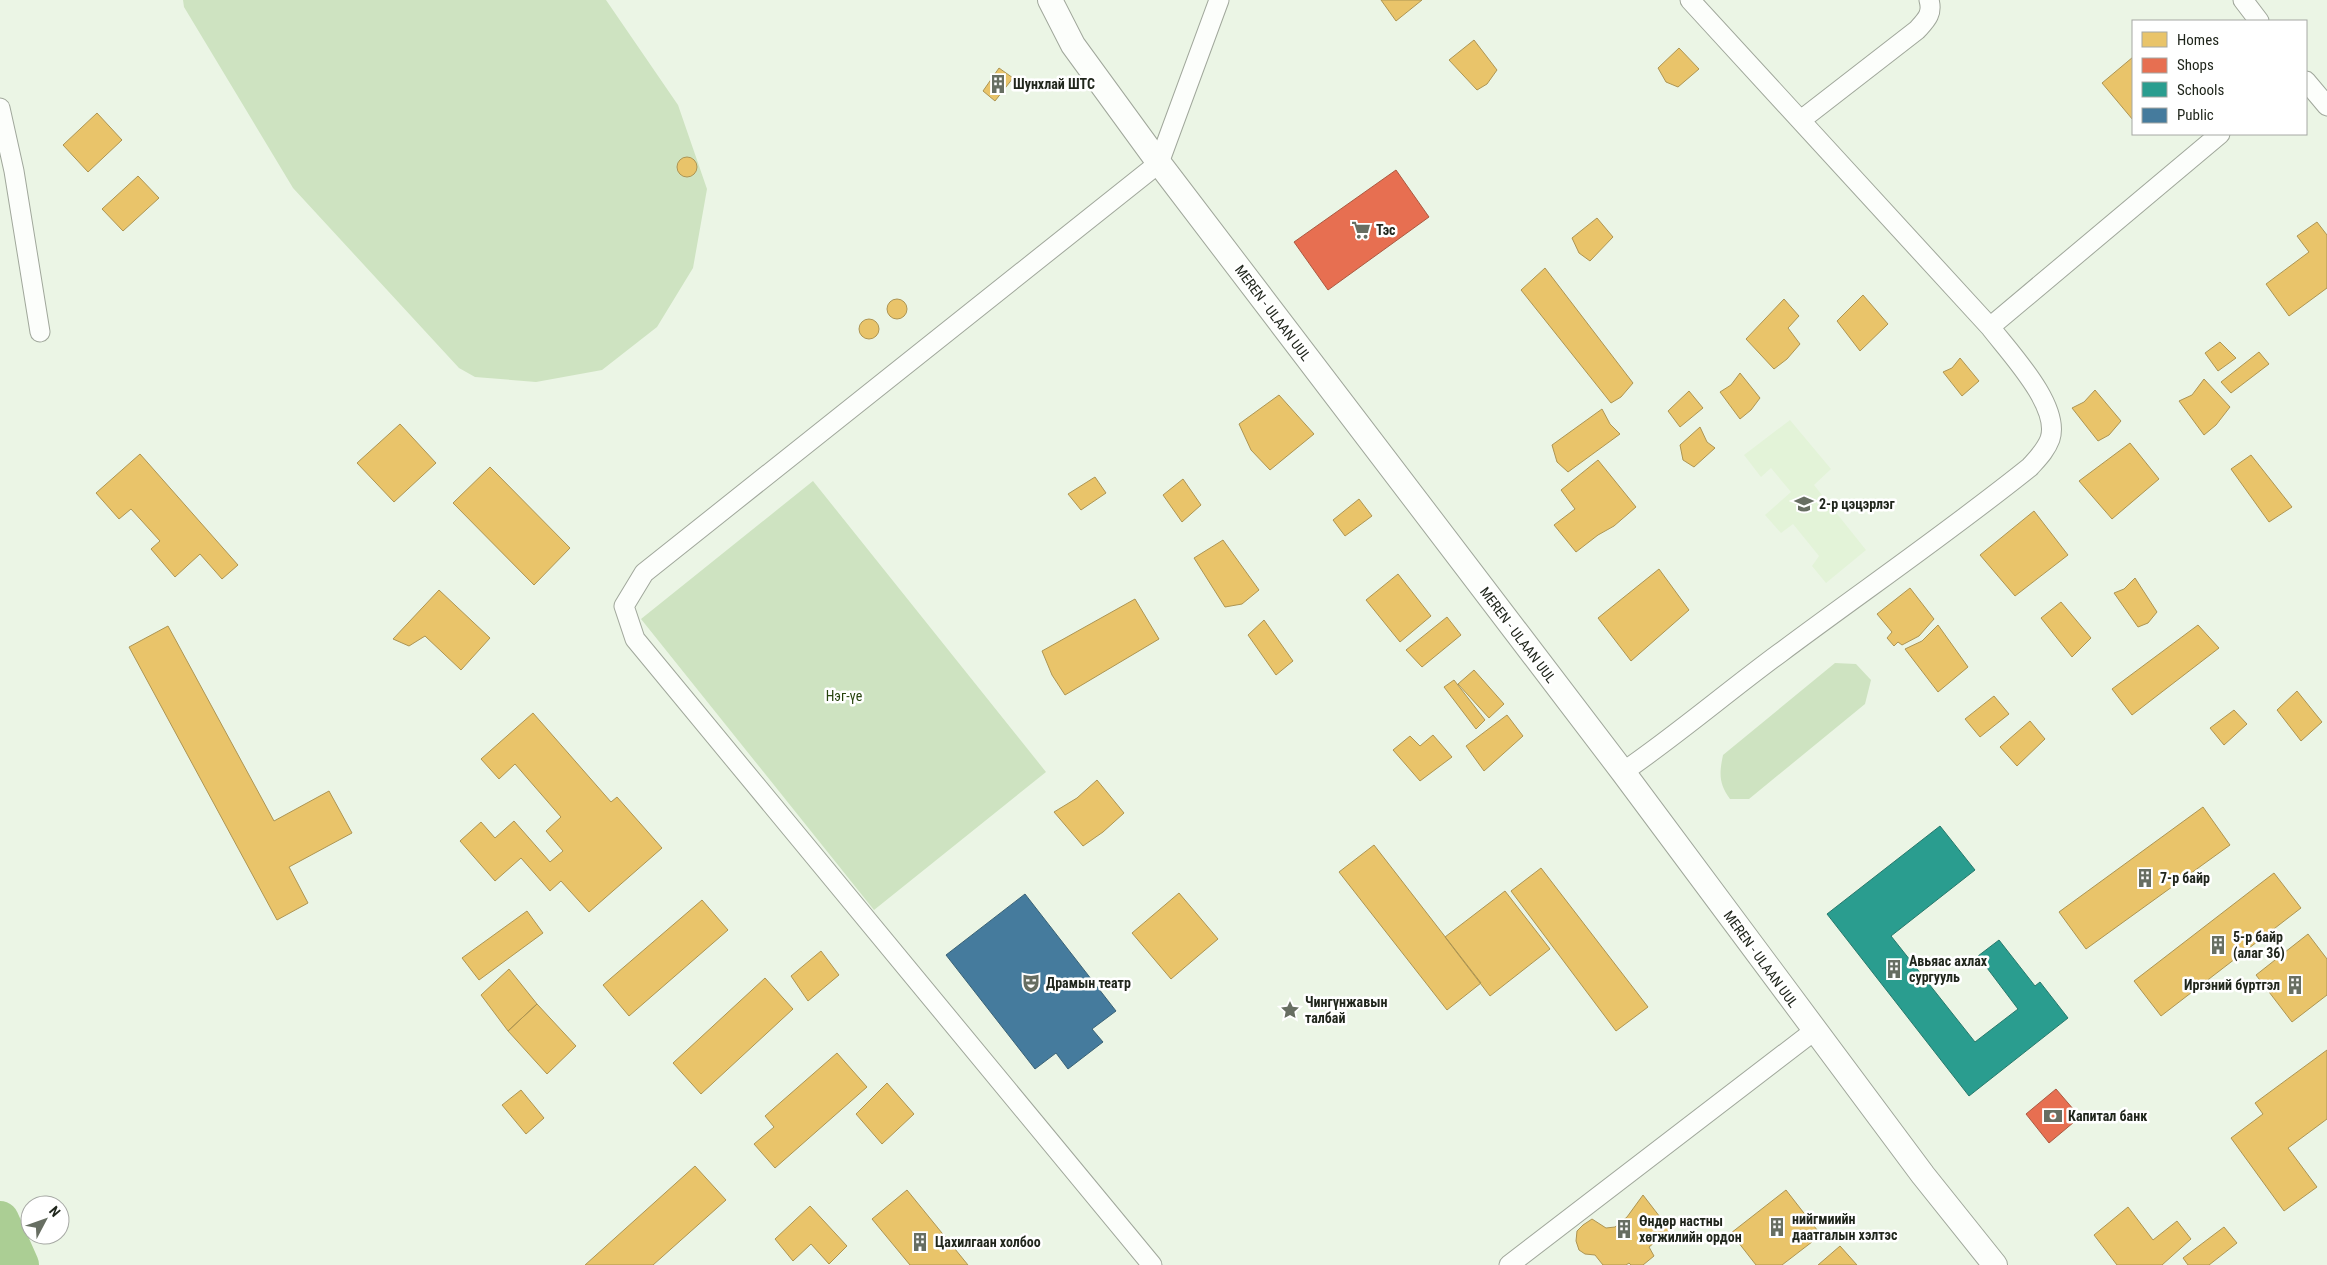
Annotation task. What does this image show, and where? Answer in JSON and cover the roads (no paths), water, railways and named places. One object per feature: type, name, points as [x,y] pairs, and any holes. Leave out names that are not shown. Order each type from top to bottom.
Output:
[{"type":"street","name":"MEREN - ULAAN UUL","points":[[1050,0],[1072,45],[1159,163],[1623,772],[1922,1175],[1995,1265]]},
{"type":"street","points":[[1152,1265],[635,639],[624,606],[644,573],[1159,163],[1219,0]]},
{"type":"street","points":[[1623,772],[1667,742],[1694,718],[1781,652],[2006,486],[2030,467],[2046,448],[2051,437],[2051,422],[2047,406],[1990,327],[1690,0]]},
{"type":"street","points":[[1801,120],[1917,30],[1929,16],[1931,9],[1929,0]]},
{"type":"street","points":[[2243,0],[2258,20]]},
{"type":"street","points":[[2307,82],[2327,106]]},
{"type":"street","points":[[0,108],[14,172],[40,332]]},
{"type":"street","points":[[1990,327],[2219,135]]},
{"type":"street","points":[[1509,1265],[1814,1031]]},
{"type":"waterway","points":[[0,1220],[20,1265]]},
{"type":"place","name":"Шунхлай ШТС","points":[[998,84]]},
{"type":"place","name":"Тэс","points":[[1361,230]]},
{"type":"place","name":"2-р цэцэрлэг","points":[[1804,504]]},
{"type":"place","name":"7-р байр","points":[[2145,878]]},
{"type":"place","name":"5-р байр (алаг 36)","points":[[2218,945]]},
{"type":"place","name":"Авьяас ахлах сургууль","points":[[1894,969]]},
{"type":"place","name":"Драмын театр","points":[[1031,983]]},
{"type":"place","name":"Иргэний бүртгэл","points":[[2295,985]]},
{"type":"place","name":"Чингүнжавын талбай","points":[[1290,1010]]},
{"type":"place","name":"Капитал банк","points":[[2053,1116]]},
{"type":"place","name":"нийгмиийн даатгалын хэлтэс","points":[[1777,1227]]},
{"type":"place","name":"Өндөр настны хөгжилийн ордон","points":[[1624,1229]]},
{"type":"place","name":"Цахилгаан холбоо","points":[[920,1242]]},
{"type":"park label","name":"Нэг-үе","points":[[844,696]]}]
